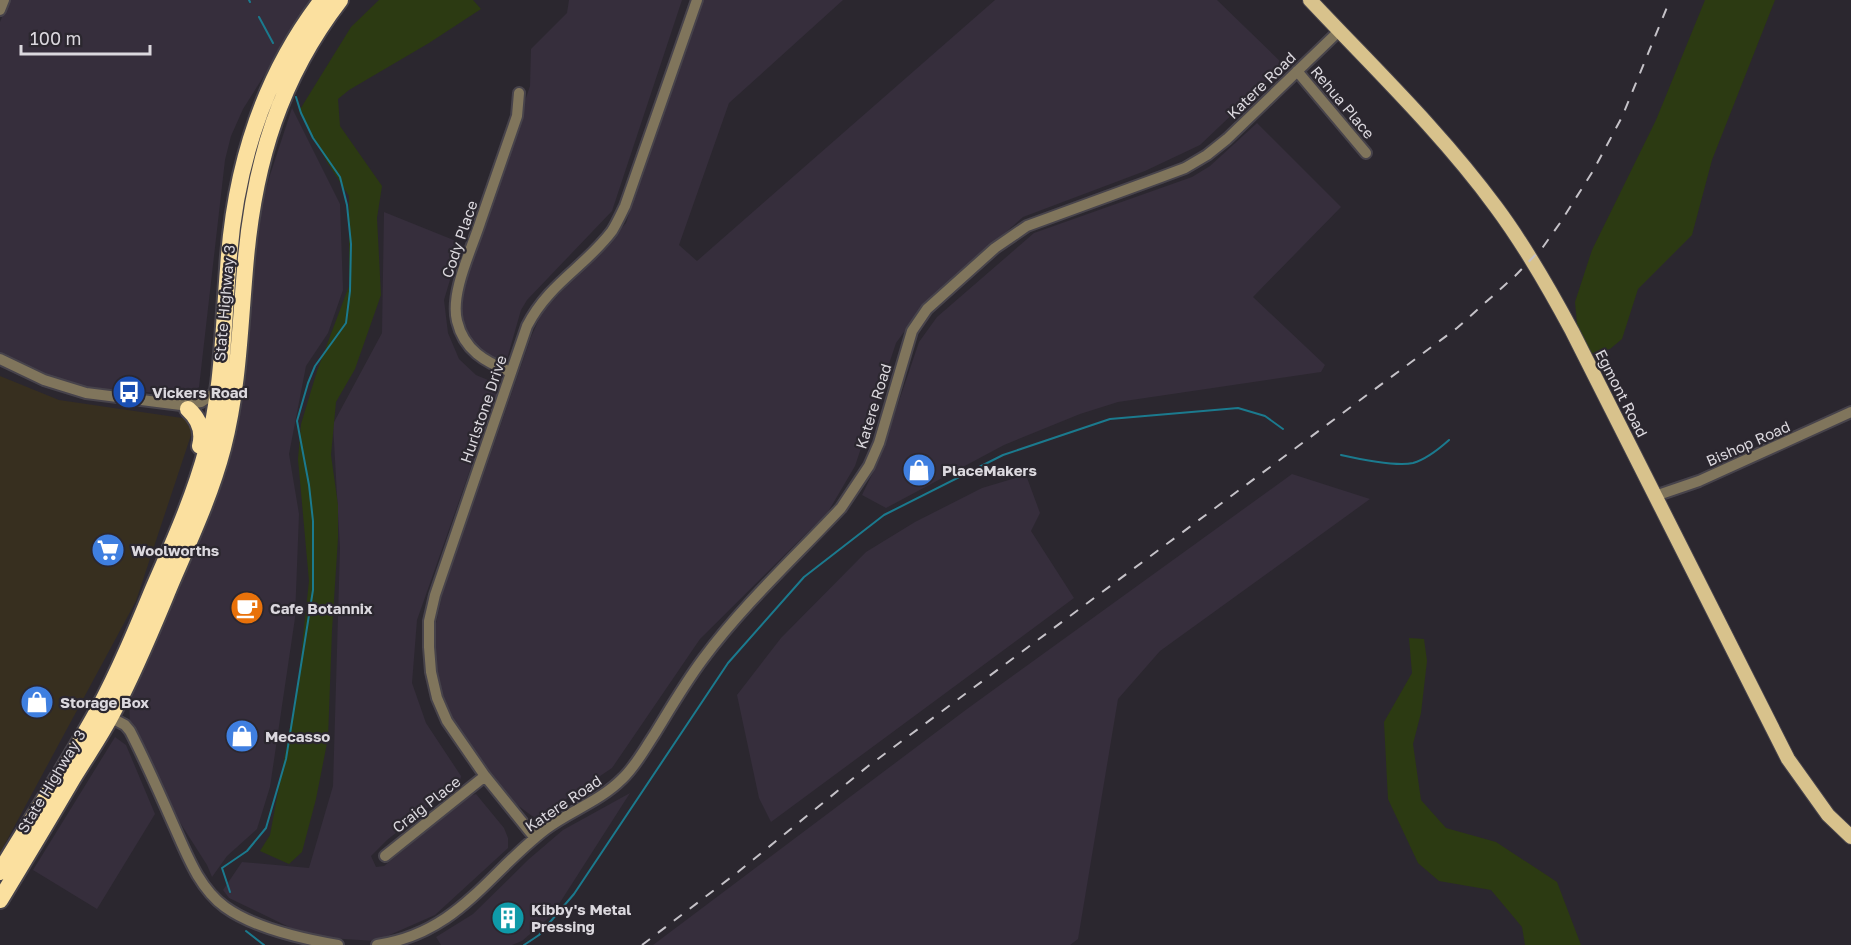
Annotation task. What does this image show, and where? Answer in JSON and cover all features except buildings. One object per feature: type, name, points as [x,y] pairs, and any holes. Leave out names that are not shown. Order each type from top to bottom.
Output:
[{"type":"highway","name":"State Highway 3","points":[[104,714],[124,655],[188,505],[207,447],[218,391],[232,225],[246,153],[274,78],[322,0]]},
{"type":"highway","name":"State Highway 3","points":[[0,900],[5,873],[104,714],[147,639],[201,513],[223,447],[232,401],[246,256],[254,194],[261,162],[286,87],[313,39],[340,0]]},
{"type":"highway","points":[[184,407],[198,421],[202,434],[190,479],[188,505]]},
{"type":"main road","name":"Egmont Road","points":[[1310,0],[1438,135],[1515,234],[1555,300],[1788,759],[1828,815],[1851,837]]},
{"type":"street","points":[[0,10],[4,0]]},
{"type":"street","name":"Hurlstone Drive","points":[[535,838],[485,776],[447,721],[437,698],[431,672],[429,621],[442,570],[527,326],[546,296],[606,237],[619,218],[697,0]]},
{"type":"street","name":"Katere Road","points":[[377,945],[409,938],[446,920],[465,905],[535,838],[573,811],[602,795],[622,779],[645,749],[687,682],[732,621],[841,508],[869,466],[879,443],[912,331],[927,309],[995,248],[1027,226],[1177,171],[1207,155],[1227,139],[1339,31]]},
{"type":"street","name":"Rehua Place","points":[[1297,71],[1366,153]]},
{"type":"street","name":"Cody Place","points":[[511,372],[480,357],[469,347],[462,335],[455,307],[463,275],[517,116],[519,93]]},
{"type":"street","points":[[0,359],[44,380],[86,393],[208,412],[232,401]]},
{"type":"street","points":[[184,407],[201,402],[218,391]]},
{"type":"street","name":"Bishop Road","points":[[1655,496],[1700,480],[1851,412]]},
{"type":"street","points":[[104,714],[130,730],[195,870],[216,899],[250,920],[300,937],[338,945]]},
{"type":"street","name":"Craig Place","points":[[385,856],[485,776]]},
{"type":"shaded area","points":[[9,0],[312,0],[243,109],[231,136],[225,160],[198,396],[78,387],[46,376],[0,353],[0,22]]},
{"type":"shaded area","points":[[569,0],[682,0],[612,211],[527,300],[521,310],[505,366],[487,358],[460,327],[460,292],[530,86],[531,49],[567,13]]},
{"type":"shaded area","points":[[698,0],[843,0],[729,103],[679,245],[697,261],[995,0],[1217,0],[1284,65],[1200,145],[1145,171],[1023,217],[923,306],[896,343],[855,466],[828,512],[700,639],[612,768],[536,819],[500,792],[474,762],[436,694],[435,628],[442,595],[531,337],[542,312],[626,223]]},
{"type":"shaded area","points":[[292,108],[340,204],[343,290],[328,333],[306,366],[289,454],[299,514],[295,618],[270,787],[257,829],[227,856],[212,877],[207,865],[172,810],[130,723],[129,701],[199,535],[257,222]]},
{"type":"shaded area","points":[[1257,123],[1341,207],[1253,297],[1325,365],[1321,372],[1118,402],[1080,414],[1004,445],[886,508],[862,495],[879,460],[919,342],[937,317],[1034,233],[1192,177],[1210,166]]},
{"type":"shaded area","points":[[384,212],[461,243],[444,300],[448,333],[459,359],[476,375],[500,385],[417,620],[412,683],[426,723],[461,776],[460,782],[387,840],[371,856],[376,867],[384,866],[469,796],[476,794],[504,828],[508,838],[508,848],[435,915],[376,941],[328,938],[295,930],[229,898],[223,890],[242,862],[309,868],[333,786],[340,548],[333,424],[382,333]]},
{"type":"shaded area","points":[[0,376],[59,400],[196,420],[136,601],[0,853]]},
{"type":"shaded area","points":[[1292,474],[1370,499],[1160,651],[1118,699],[1078,939],[1070,945],[653,945],[967,709]]},
{"type":"shaded area","points":[[1026,475],[1040,513],[1031,531],[1074,598],[771,822],[759,798],[737,695],[781,638],[866,552],[915,522],[982,488]]},
{"type":"shaded area","points":[[115,737],[126,745],[155,814],[97,909],[33,870]]},
{"type":"shaded area","points":[[630,793],[552,915],[522,941],[512,945],[441,945],[436,937],[473,914],[529,859],[563,830]]},
{"type":"green space","points":[[379,0],[473,0],[481,9],[338,99],[340,126],[382,186],[377,218],[381,295],[355,369],[336,402],[331,455],[338,505],[338,538],[328,738],[316,799],[302,852],[289,864],[260,851],[270,835],[298,684],[309,581],[298,459],[301,424],[317,371],[349,286],[349,196],[299,111],[351,27]]},
{"type":"green space","points":[[1705,0],[1775,0],[1712,160],[1692,235],[1638,289],[1622,339],[1610,349],[1580,356],[1575,302],[1592,250],[1656,120]]},
{"type":"green space","points":[[1409,638],[1424,639],[1427,661],[1421,713],[1413,744],[1421,800],[1446,828],[1496,842],[1557,882],[1581,945],[1525,945],[1522,927],[1491,890],[1439,881],[1418,863],[1388,799],[1384,722],[1412,673]]},
{"type":"waterway","points":[[259,17],[273,43]]},
{"type":"waterway","points":[[230,892],[222,868],[247,851],[266,828],[286,759],[313,590],[313,521],[297,421],[315,366],[346,323],[350,291],[351,244],[347,205],[340,177],[313,138],[296,97]]},
{"type":"waterway","points":[[524,945],[539,935],[574,894],[728,663],[804,577],[884,515],[1003,455],[1110,419],[1238,408],[1265,416],[1283,429]]},
{"type":"waterway","points":[[1341,455],[1387,463],[1413,463],[1428,456],[1449,440]]},
{"type":"waterway","points":[[246,931],[264,945]]},
{"type":"railway","points":[[642,945],[738,872],[867,767],[1457,328],[1515,276],[1543,247],[1593,171],[1622,117],[1670,0]]},
{"type":"place","name":"Vickers Road","points":[[129,392]]},
{"type":"place","name":"PlaceMakers","points":[[919,470]]},
{"type":"place","name":"Woolworths","points":[[108,550]]},
{"type":"place","name":"Cafe Botannix","points":[[247,608]]},
{"type":"place","name":"Storage Box","points":[[37,702]]},
{"type":"place","name":"Mecasso","points":[[242,736]]},
{"type":"place","name":"Kibby's Metal Pressing","points":[[508,918]]}]
